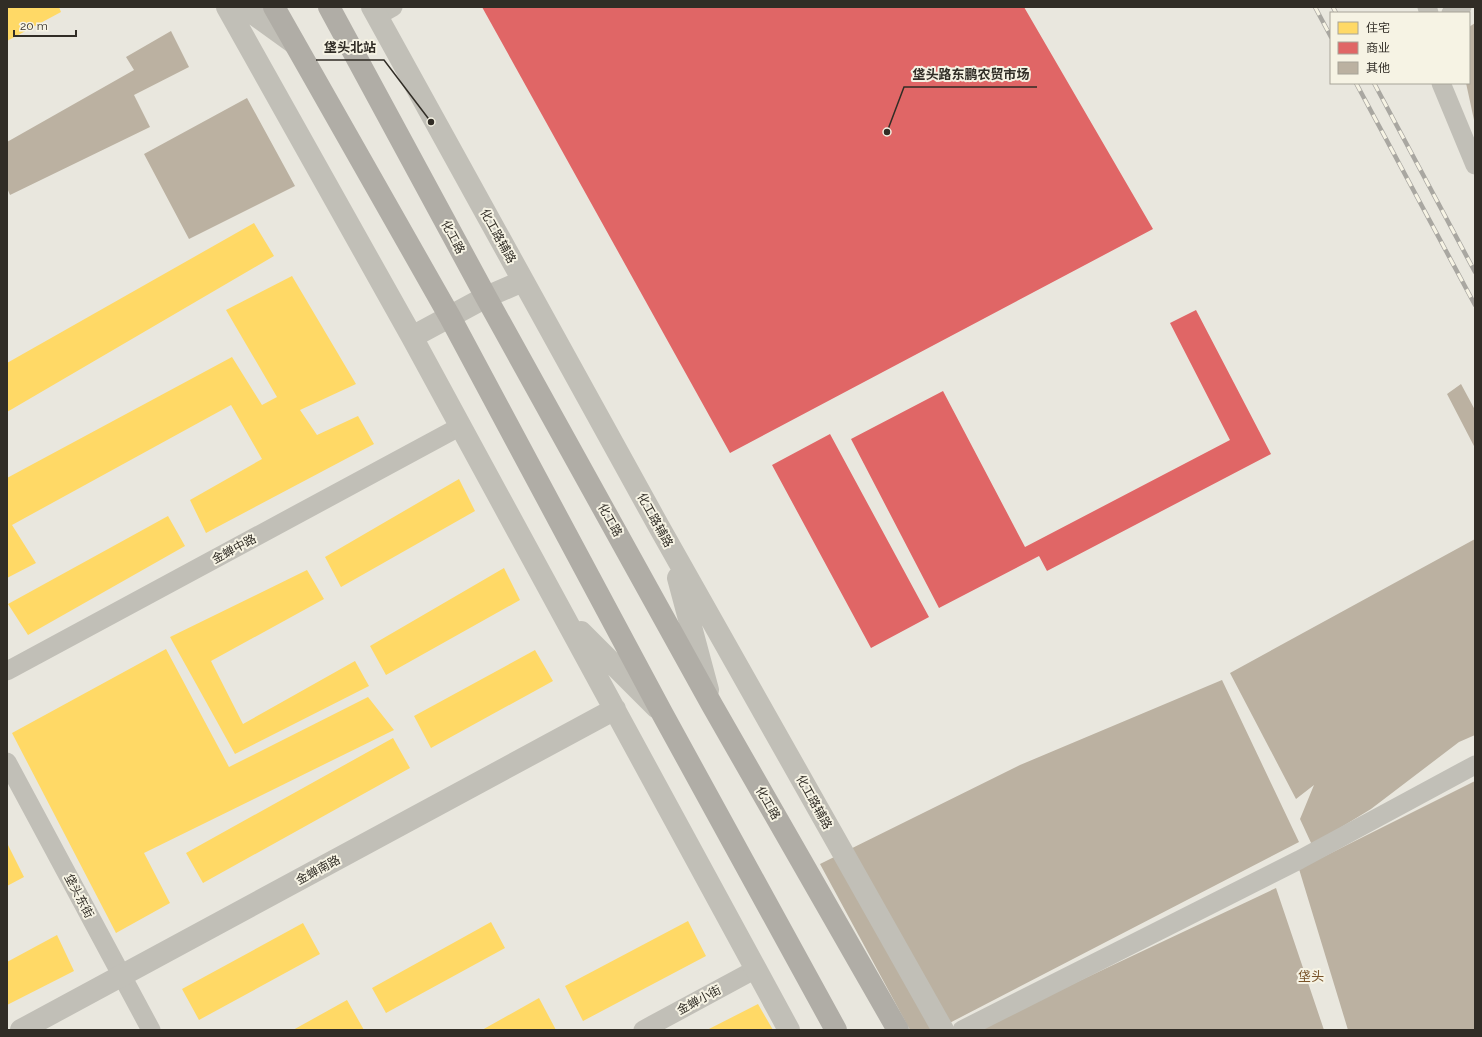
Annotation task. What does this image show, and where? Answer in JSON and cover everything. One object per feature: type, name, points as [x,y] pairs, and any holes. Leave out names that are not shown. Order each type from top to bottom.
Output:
[{"type":"main road","points":[[274,7],[450,317],[662,713],[836,1030]]},
{"type":"main road","name":"化工路","points":[[329,7],[486,297],[712,705],[898,1030]]},
{"type":"street","points":[[227,7],[461,426],[789,1030]]},
{"type":"street","points":[[244,7],[294,43]]},
{"type":"street","points":[[1453,12],[1462,7]]},
{"type":"street","name":"化工路辅路","points":[[381,10],[523,281],[658,525],[942,1030]]},
{"type":"street","points":[[1441,84],[1475,165]]},
{"type":"street","points":[[412,337],[486,297],[523,281]]},
{"type":"street","name":"金蝉中路","points":[[7,671],[461,426]]},
{"type":"street","points":[[658,525],[681,586],[712,705]]},
{"type":"street","points":[[564,614],[662,713]]},
{"type":"street","name":"金蝉南路","points":[[21,1030],[615,709]]},
{"type":"street","name":"垡头东街","points":[[7,762],[151,1030]]},
{"type":"street","points":[[962,1030],[1299,860],[1475,765]]},
{"type":"street","name":"金蝉小街","points":[[643,1030],[756,969]]},
{"type":"building: 住宅","points":[[7,7],[59,7],[61,12],[7,41]]},
{"type":"building: 住宅","points":[[254,223],[274,256],[7,412],[7,363]]},
{"type":"building: 住宅","points":[[292,276],[356,384],[300,410],[317,435],[358,416],[374,444],[206,533],[190,500],[262,459],[231,405],[12,525],[36,563],[7,578],[7,478],[232,357],[262,405],[277,397],[226,310]]},
{"type":"building: 住宅","points":[[459,479],[475,511],[341,587],[325,557]]},
{"type":"building: 住宅","points":[[168,516],[185,546],[28,635],[8,604]]},
{"type":"building: 住宅","points":[[504,568],[520,600],[386,675],[370,646]]},
{"type":"building: 住宅","points":[[307,570],[324,599],[211,661],[243,724],[355,661],[369,686],[235,754],[170,637]]},
{"type":"building: 住宅","points":[[166,649],[229,767],[368,697],[394,730],[144,853],[170,903],[116,933],[12,733]]},
{"type":"building: 住宅","points":[[535,650],[553,681],[431,748],[414,716]]},
{"type":"building: 住宅","points":[[393,738],[410,768],[203,883],[186,853]]},
{"type":"building: 住宅","points":[[7,843],[24,877],[7,886]]},
{"type":"building: 住宅","points":[[688,921],[706,956],[583,1021],[565,986]]},
{"type":"building: 住宅","points":[[491,922],[505,948],[386,1013],[372,988]]},
{"type":"building: 住宅","points":[[303,923],[320,954],[199,1020],[182,989]]},
{"type":"building: 住宅","points":[[57,935],[74,971],[7,1005],[7,962]]},
{"type":"building: 住宅","points":[[539,998],[556,1030],[482,1030]]},
{"type":"building: 住宅","points":[[347,1000],[364,1030],[293,1030]]},
{"type":"building: 住宅","points":[[758,1004],[773,1030],[707,1030]]},
{"type":"building: 商业","points":[[482,7],[1024,7],[1153,229],[730,453]]},
{"type":"building: 商业","points":[[1196,310],[1271,454],[1047,571],[1039,556],[939,608],[851,439],[943,391],[1025,547],[1230,440],[1170,323]]},
{"type":"building: 商业","points":[[830,434],[929,617],[871,648],[772,465]]},
{"type":"building: 其他","points":[[1475,23],[1475,120],[1466,84],[1470,84],[1470,26]]},
{"type":"building: 其他","points":[[171,31],[189,67],[134,95],[150,127],[10,195],[7,188],[7,142],[134,70],[126,57]]},
{"type":"building: 其他","points":[[247,98],[295,186],[189,239],[144,154]]},
{"type":"building: 其他","points":[[1461,384],[1475,410],[1475,448],[1447,394]]},
{"type":"building: 其他","points":[[1475,539],[1475,735],[1459,742],[1371,809],[1312,845],[1300,819],[1314,785],[1296,799],[1230,673]]},
{"type":"building: 其他","points":[[1222,680],[1299,842],[936,1030],[910,1030],[820,864],[1020,765]]},
{"type":"building: 其他","points":[[1475,781],[1475,1030],[1348,1030],[1299,869]]},
{"type":"building: 其他","points":[[1276,888],[1324,1030],[975,1030]]},
{"type":"railway","points":[[1315,7],[1330,35]]},
{"type":"railway","points":[[1333,7],[1336,12]]},
{"type":"railway","points":[[1357,84],[1475,305]]},
{"type":"railway","points":[[1375,84],[1475,272]]},
{"type":"place","name":"垡头北站","points":[[431,122]]},
{"type":"place","name":"垡头路东鹏农贸市场","points":[[887,132]]},
{"type":"district","name":"垡头","points":[[1311,976]]}]
